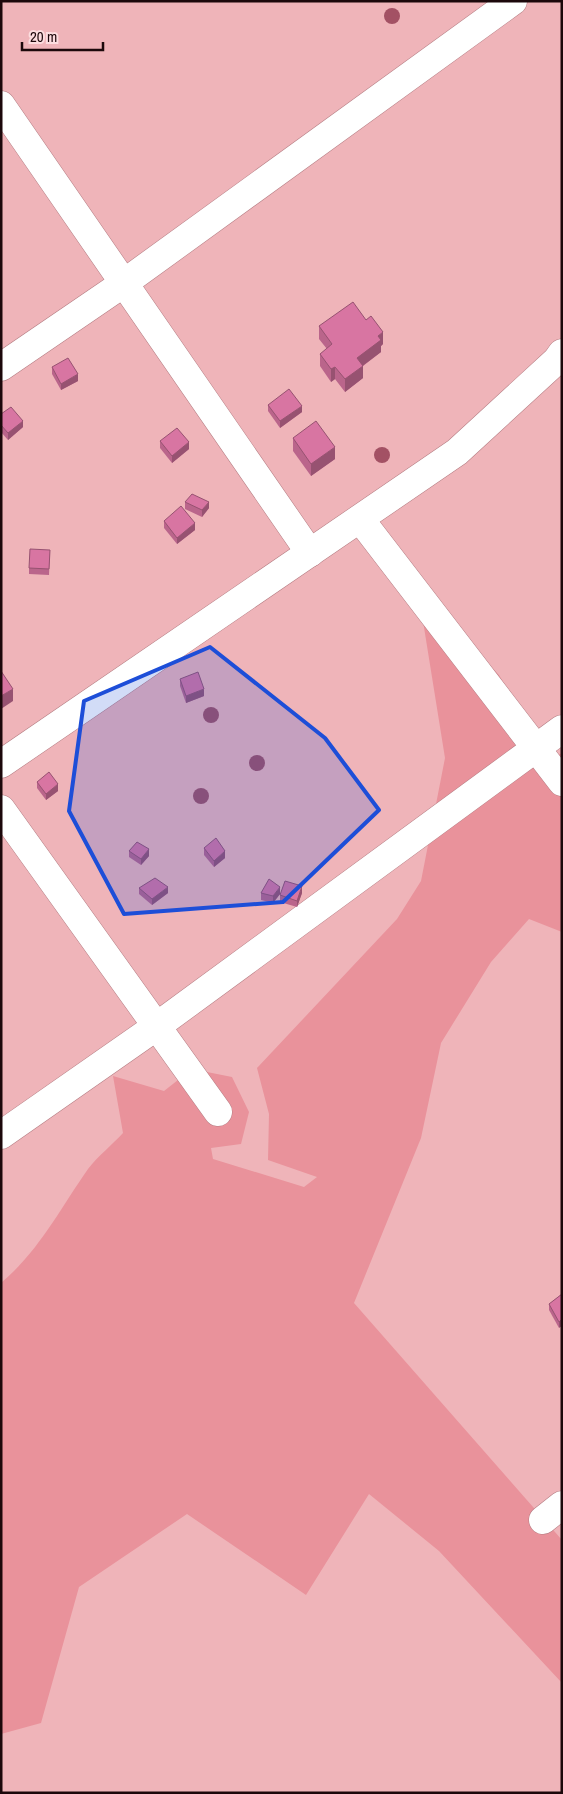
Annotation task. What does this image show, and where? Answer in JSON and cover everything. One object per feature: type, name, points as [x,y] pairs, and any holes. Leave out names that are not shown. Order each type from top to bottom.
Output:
[{"type":"street","points":[[1,367],[124,283],[513,1]]},
{"type":"street","points":[[1,105],[310,553]]},
{"type":"street","points":[[1,764],[457,452],[557,360],[562,353]]},
{"type":"street","points":[[360,519],[562,782]]},
{"type":"street","points":[[1,1135],[157,1026],[562,729]]},
{"type":"street","points":[[1,809],[218,1112]]},
{"type":"highlighted area","points":[[210,647],[325,738],[379,810],[283,902],[124,914],[69,811],[84,701]]},
{"type":"shaded area","points":[[418,590],[499,675],[549,760],[562,753],[562,932],[529,919],[491,962],[441,1043],[421,1138],[354,1303],[562,1540],[562,1683],[439,1551],[369,1494],[306,1595],[187,1514],[79,1587],[41,1723],[1,1734],[1,1283],[38,1243],[88,1169],[123,1133],[113,1076],[164,1091],[192,1069],[232,1077],[249,1112],[241,1144],[211,1148],[213,1159],[304,1187],[317,1177],[268,1160],[269,1114],[257,1068],[397,919],[421,881],[445,758]]},
{"type":"building","points":[[353,302],[366,320],[371,316],[383,332],[378,336],[381,340],[357,358],[363,366],[345,379],[335,367],[331,369],[320,354],[332,344],[319,326]]},
{"type":"building","points":[[68,358],[78,374],[61,384],[52,367]]},
{"type":"building","points":[[289,389],[302,406],[280,421],[268,405]]},
{"type":"building","points":[[11,407],[23,421],[8,433],[1,425],[1,414]]},
{"type":"building","points":[[316,421],[335,447],[311,464],[293,438]]},
{"type":"building","points":[[177,428],[189,442],[172,456],[160,441]]},
{"type":"building","points":[[192,494],[209,502],[202,510],[185,502]]},
{"type":"building","points":[[181,506],[195,523],[177,538],[164,521]]},
{"type":"building","points":[[30,549],[50,550],[49,569],[29,568]]},
{"type":"building","points":[[1,671],[13,689],[1,696]]},
{"type":"building","points":[[198,672],[204,689],[186,696],[180,679]]},
{"type":"building","points":[[49,772],[58,784],[46,794],[37,782]]},
{"type":"building","points":[[216,838],[225,851],[214,861],[204,848]]},
{"type":"building","points":[[137,842],[149,849],[141,859],[129,851]]},
{"type":"building","points":[[155,878],[168,887],[152,899],[139,888]]},
{"type":"building","points":[[269,879],[280,887],[273,896],[261,893]]},
{"type":"building","points":[[285,881],[302,886],[297,901],[280,895]]},
{"type":"building","points":[[562,1294],[562,1319],[559,1322],[549,1304]]}]
